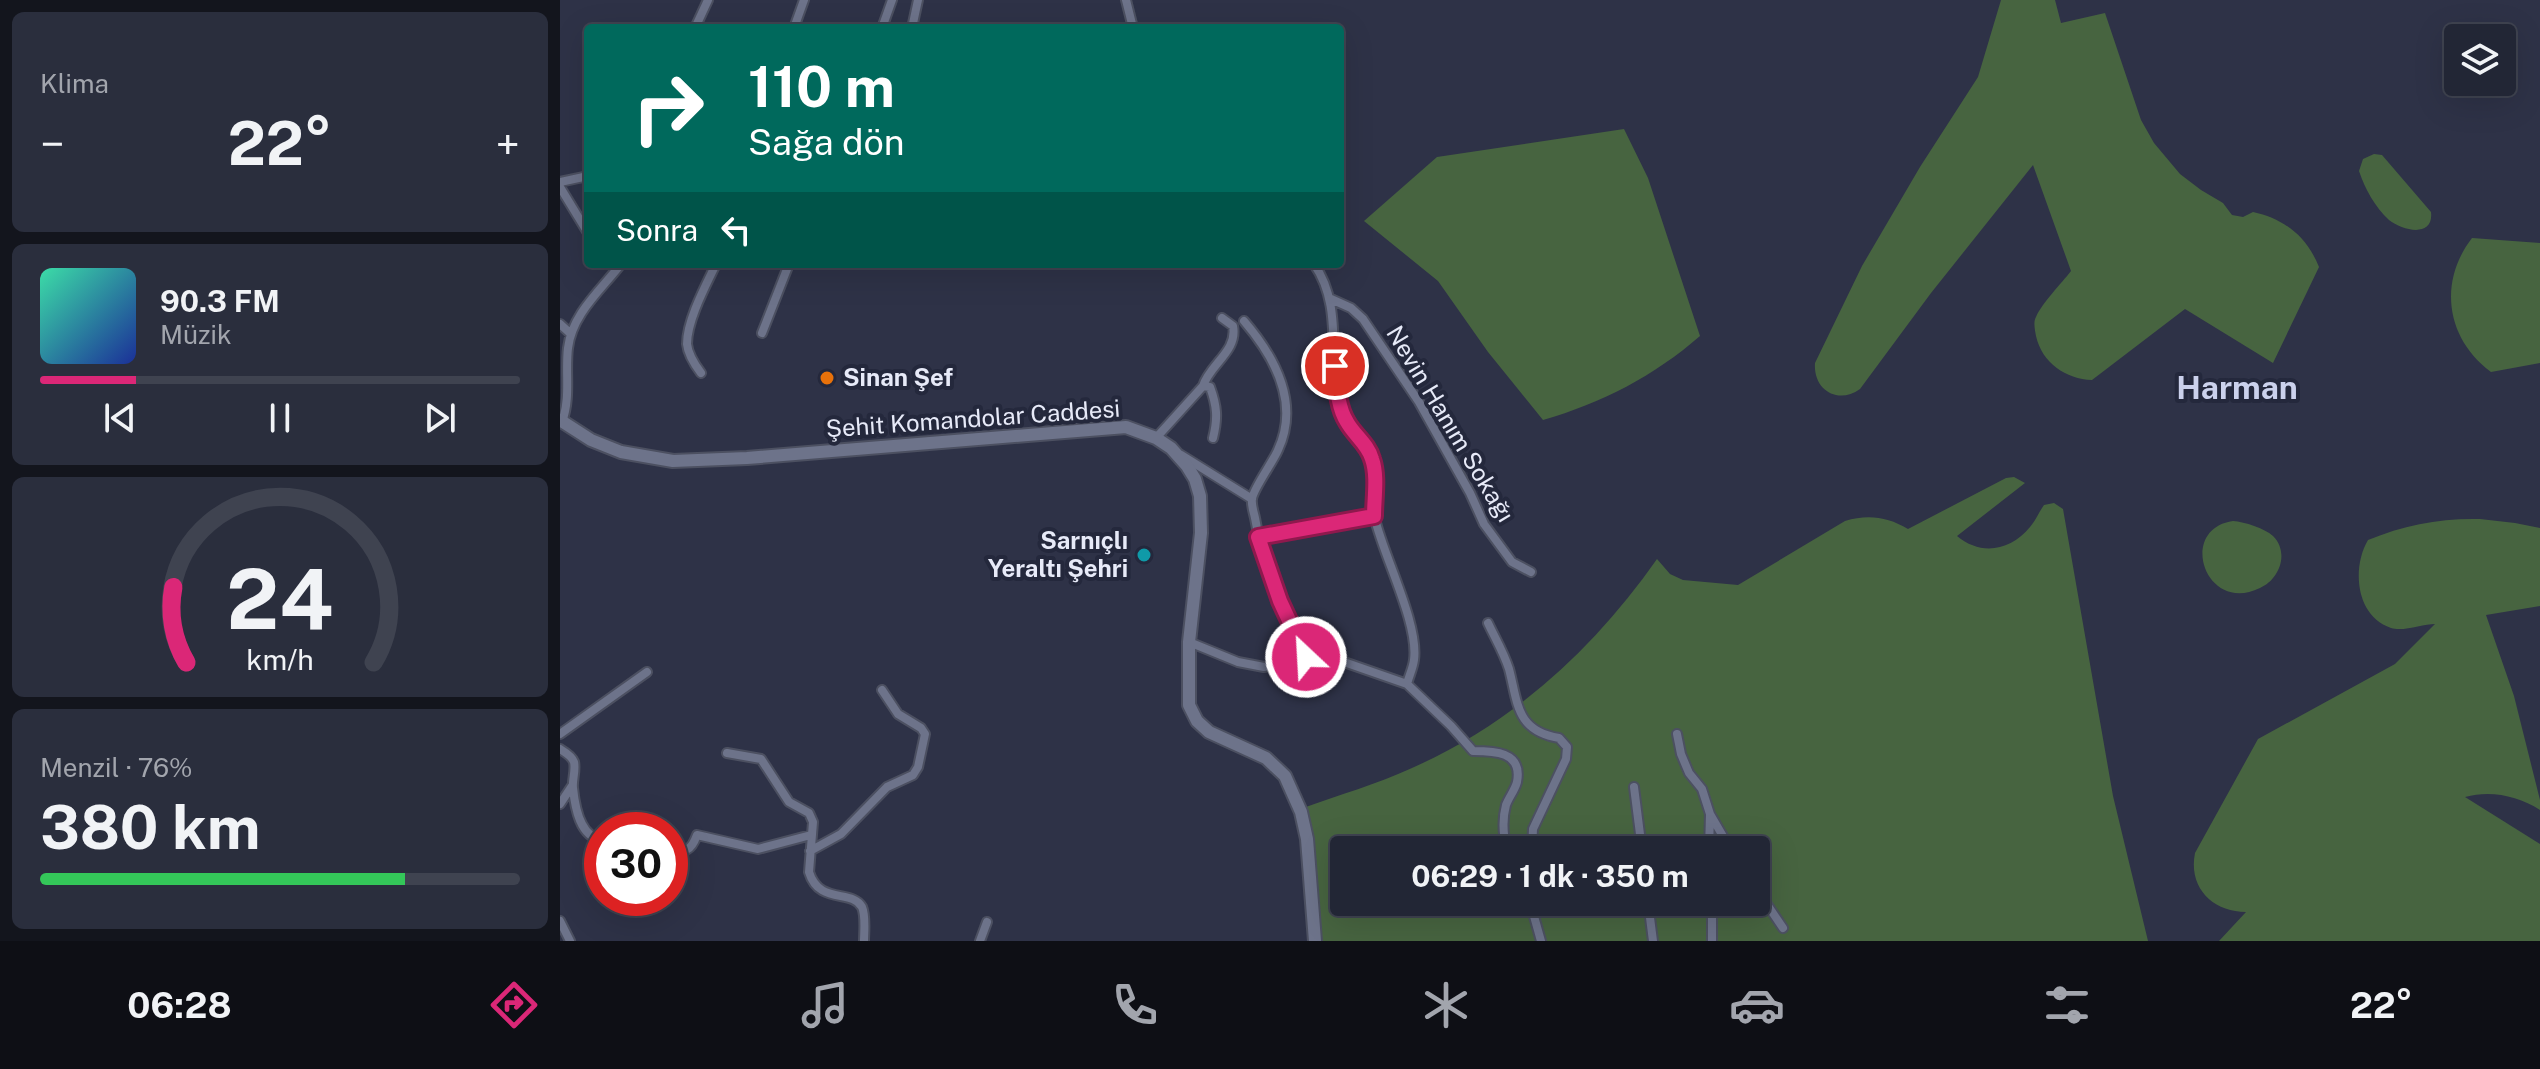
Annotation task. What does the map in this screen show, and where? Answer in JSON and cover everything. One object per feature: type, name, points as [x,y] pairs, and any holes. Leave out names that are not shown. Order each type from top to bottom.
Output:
[{"type":"main road","name":"Şehit Komandolar Caddesi","points":[[561,421],[591,440],[621,452],[673,461],[747,458],[1126,427],[1156,438],[1171,448],[1195,479],[1200,496],[1201,533],[1189,642],[1189,705],[1197,721],[1209,732],[1266,758],[1285,776],[1301,812],[1307,839],[1315,941]]},
{"type":"street","points":[[697,24],[708,0]]},
{"type":"street","points":[[795,24],[804,0]]},
{"type":"street","points":[[883,24],[892,0]]},
{"type":"street","points":[[913,24],[918,0]]},
{"type":"street","points":[[1126,0],[1132,24]]},
{"type":"street","points":[[584,177],[560,184],[584,226]]},
{"type":"street","points":[[609,268],[613,274]]},
{"type":"street","points":[[561,421],[568,400],[564,362],[571,334],[582,311],[618,268]]},
{"type":"street","points":[[701,373],[687,343],[701,297],[714,268]]},
{"type":"street","points":[[762,333],[787,268]]},
{"type":"street","points":[[1316,268],[1331,299],[1340,408],[1347,424],[1372,457],[1374,516],[1412,632],[1414,658],[1407,684]]},
{"type":"street","name":"Nevin Hanım Sokağı","points":[[1331,299],[1351,308],[1363,319],[1419,402],[1484,524],[1512,562],[1531,572]]},
{"type":"street","points":[[1156,438],[1203,386],[1206,376],[1230,348],[1235,337],[1233,326],[1222,318]]},
{"type":"street","points":[[1244,321],[1266,347],[1281,378],[1286,401],[1286,425],[1280,447],[1252,499],[1258,537],[1280,601],[1306,657]]},
{"type":"street","points":[[560,324],[571,334]]},
{"type":"street","points":[[1203,386],[1210,387],[1217,405],[1213,438]]},
{"type":"street","points":[[1171,448],[1252,499]]},
{"type":"street","points":[[1258,537],[1374,516]]},
{"type":"street","points":[[1488,623],[1508,665],[1519,710],[1525,721],[1546,736],[1559,738],[1567,747],[1566,759],[1533,829],[1533,836]]},
{"type":"street","points":[[1189,642],[1238,662],[1264,667],[1290,664],[1321,654],[1407,684],[1473,751],[1500,752],[1513,761],[1517,776],[1506,807],[1503,823],[1505,836]]},
{"type":"street","points":[[560,734],[647,672]]},
{"type":"street","points":[[810,851],[841,834],[887,787],[909,778],[918,767],[925,734],[921,728],[898,714],[882,690]]},
{"type":"street","points":[[1677,734],[1689,773],[1702,789],[1710,814],[1723,836]]},
{"type":"street","points":[[560,749],[575,765],[572,786],[584,830]]},
{"type":"street","points":[[727,753],[761,759],[789,802],[809,813],[813,822],[809,872],[815,886],[820,891],[856,901],[862,907],[864,941]]},
{"type":"street","points":[[560,804],[572,786]]},
{"type":"street","points":[[1634,787],[1640,836]]},
{"type":"street","points":[[1709,836],[1710,814]]},
{"type":"street","points":[[688,850],[693,847],[697,835],[758,849],[811,835]]},
{"type":"street","points":[[1770,909],[1783,928]]},
{"type":"street","points":[[1534,916],[1541,941]]},
{"type":"street","points":[[1650,916],[1653,941]]},
{"type":"street","points":[[1712,916],[1712,941]]},
{"type":"street","points":[[560,921],[570,941]]},
{"type":"street","points":[[980,941],[987,922]]},
{"type":"green space","points":[[2001,0],[2055,0],[2061,23],[2105,13],[2141,120],[2154,143],[2180,174],[2223,203],[2232,215],[2243,217],[2253,212],[2275,219],[2294,231],[2308,247],[2319,267],[2273,363],[2185,309],[2092,380],[2056,368],[2039,346],[2035,321],[2071,271],[2033,165],[1931,293],[1860,389],[1852,394],[1836,395],[1828,392],[1818,381],[1815,363],[1862,266],[1978,77]]},
{"type":"green space","points":[[1624,129],[1648,178],[1700,336],[1664,364],[1626,387],[1543,420],[1488,352],[1438,281],[1364,221],[1437,157]]},
{"type":"green space","points":[[2374,154],[2382,155],[2431,212],[2428,226],[2416,230],[2402,227],[2389,220],[2379,209],[2359,171],[2363,159]]},
{"type":"green space","points":[[2472,238],[2540,243],[2540,363],[2491,372],[2464,343],[2456,327],[2451,291],[2461,255]]},
{"type":"green space","points":[[2014,477],[2025,483],[1957,536],[1985,548],[2004,546],[2030,527],[2044,505],[2054,503],[2063,509],[2113,796],[2148,941],[1316,941],[1303,808],[1412,768],[1449,750],[1517,706],[1578,653],[1633,592],[1657,559],[1670,574],[1683,580],[1738,585],[1845,521],[1878,518],[1908,529],[2006,478]]},
{"type":"green space","points":[[2480,519],[2540,528],[2540,606],[2486,615],[2514,696],[2540,810],[2504,796],[2485,794],[2465,797],[2540,844],[2540,941],[2219,941],[2246,912],[2223,908],[2206,896],[2195,877],[2195,853],[2258,739],[2395,664],[2435,624],[2396,629],[2379,622],[2370,613],[2360,590],[2359,577],[2368,540],[2423,524]]},
{"type":"green space","points":[[2233,521],[2269,533],[2281,550],[2280,565],[2272,579],[2260,588],[2241,593],[2225,590],[2213,581],[2205,568],[2202,553],[2206,539],[2216,527]]},
{"type":"place","name":"Sinan Şef","points":[[827,378]]},
{"type":"place","name":"Sarnıçlı Yeraltı Şehri","points":[[1144,555]]},
{"type":"district","name":"Harman","points":[[2237,388]]},
{"type":"route","points":[[1306,657],[1280,601],[1258,537],[1374,516],[1372,457],[1347,424],[1340,408],[1335,366]]}]
